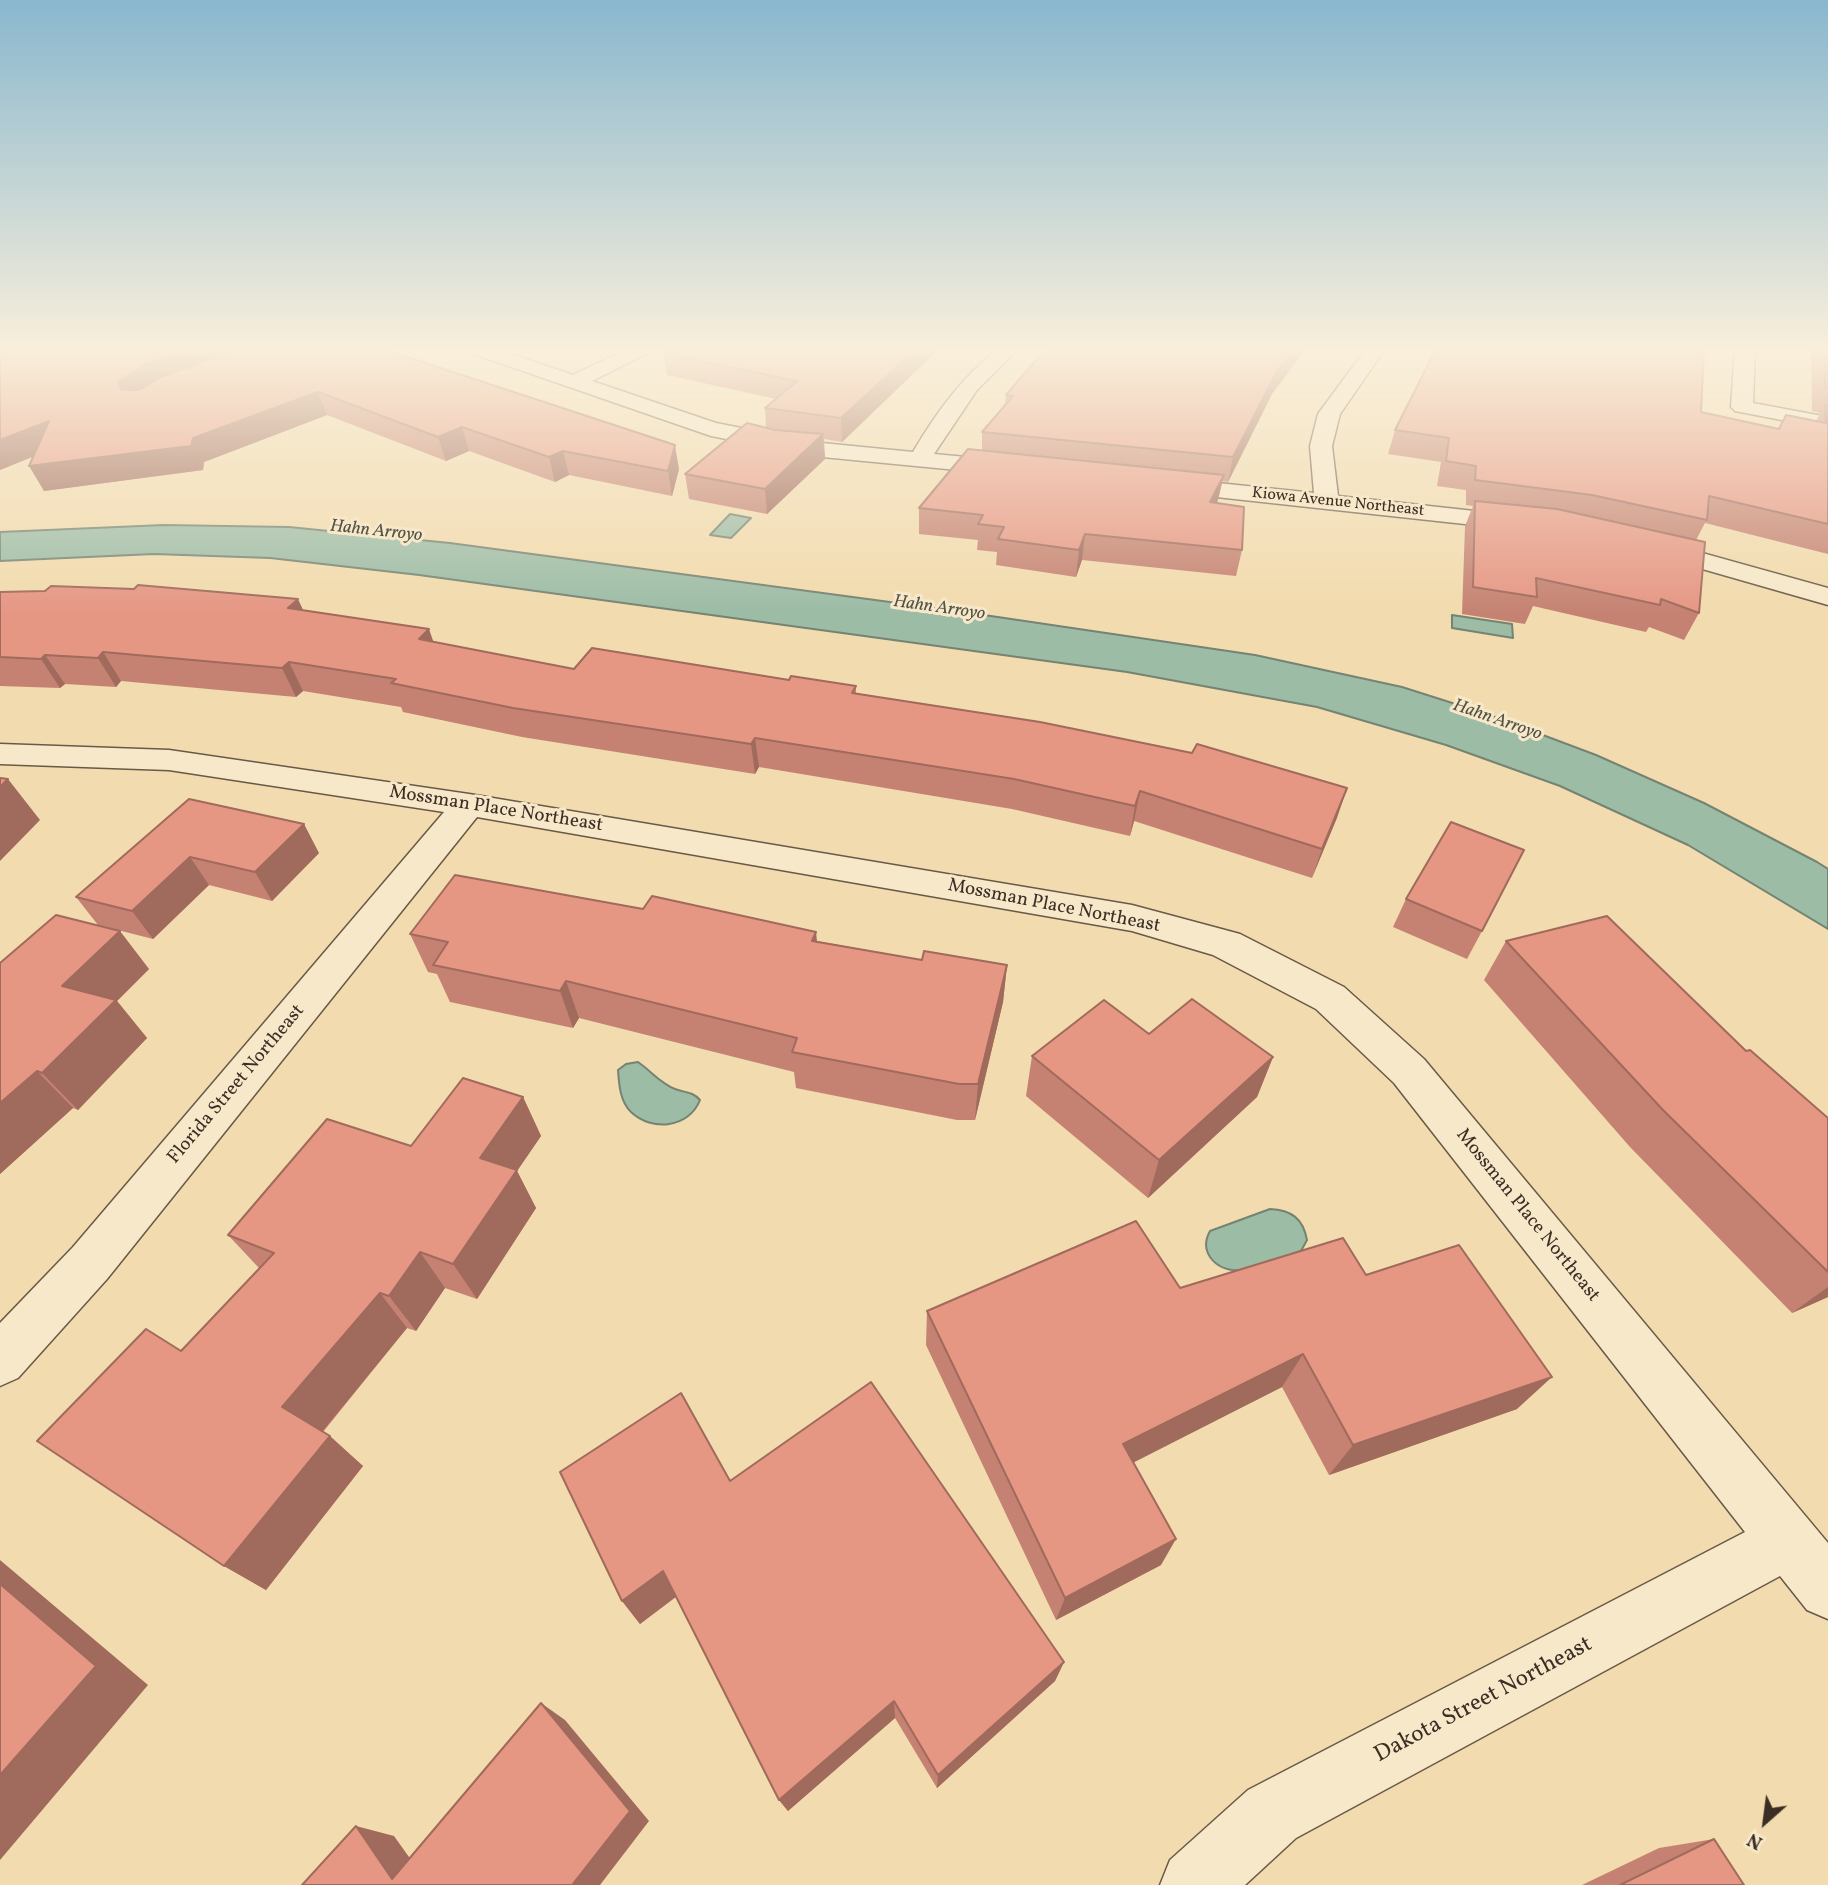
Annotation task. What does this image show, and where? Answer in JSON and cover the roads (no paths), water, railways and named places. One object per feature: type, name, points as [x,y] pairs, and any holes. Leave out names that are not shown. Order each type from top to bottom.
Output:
[{"type":"street","points":[[751,437],[812,449],[1028,470]]},
{"type":"street","points":[[920,459],[933,437]]},
{"type":"street","points":[[1323,437],[1321,446],[1327,501]]},
{"type":"street","name":"Kiowa Avenue Northeast","points":[[1150,483],[1546,525]]},
{"type":"street","points":[[1624,541],[1778,580],[1828,597]]},
{"type":"street","name":"Mossman Place Northeast","points":[[0,754],[169,760],[469,805],[1132,918],[1226,944],[1330,998],[1409,1071],[1828,1589]]},
{"type":"street","name":"Florida Street Northeast","points":[[0,1360],[90,1263],[469,805]]},
{"type":"street","name":"Dakota Street Northeast","points":[[1195,1885],[1272,1814],[1789,1539]]},
{"type":"water","points":[[730,514],[751,518],[731,538],[710,535]]},
{"type":"water","name":"Hahn Arroyo","points":[[164,525],[289,527],[450,543],[957,611],[1255,655],[1402,687],[1487,714],[1596,755],[1704,803],[1817,862],[1828,869],[1828,929],[1688,845],[1560,786],[1446,745],[1317,707],[1127,672],[419,575],[270,558],[154,554],[0,561],[0,532]]},
{"type":"water","points":[[1452,615],[1512,624],[1513,638],[1452,628]]},
{"type":"water","points":[[638,1062],[660,1080],[700,1100],[688,1117],[669,1124],[659,1124],[640,1118],[627,1108],[622,1098],[618,1070],[626,1064]]},
{"type":"water","points":[[1270,1209],[1290,1213],[1299,1221],[1307,1240],[1301,1251],[1241,1270],[1229,1270],[1210,1257],[1206,1244],[1210,1231]]}]
